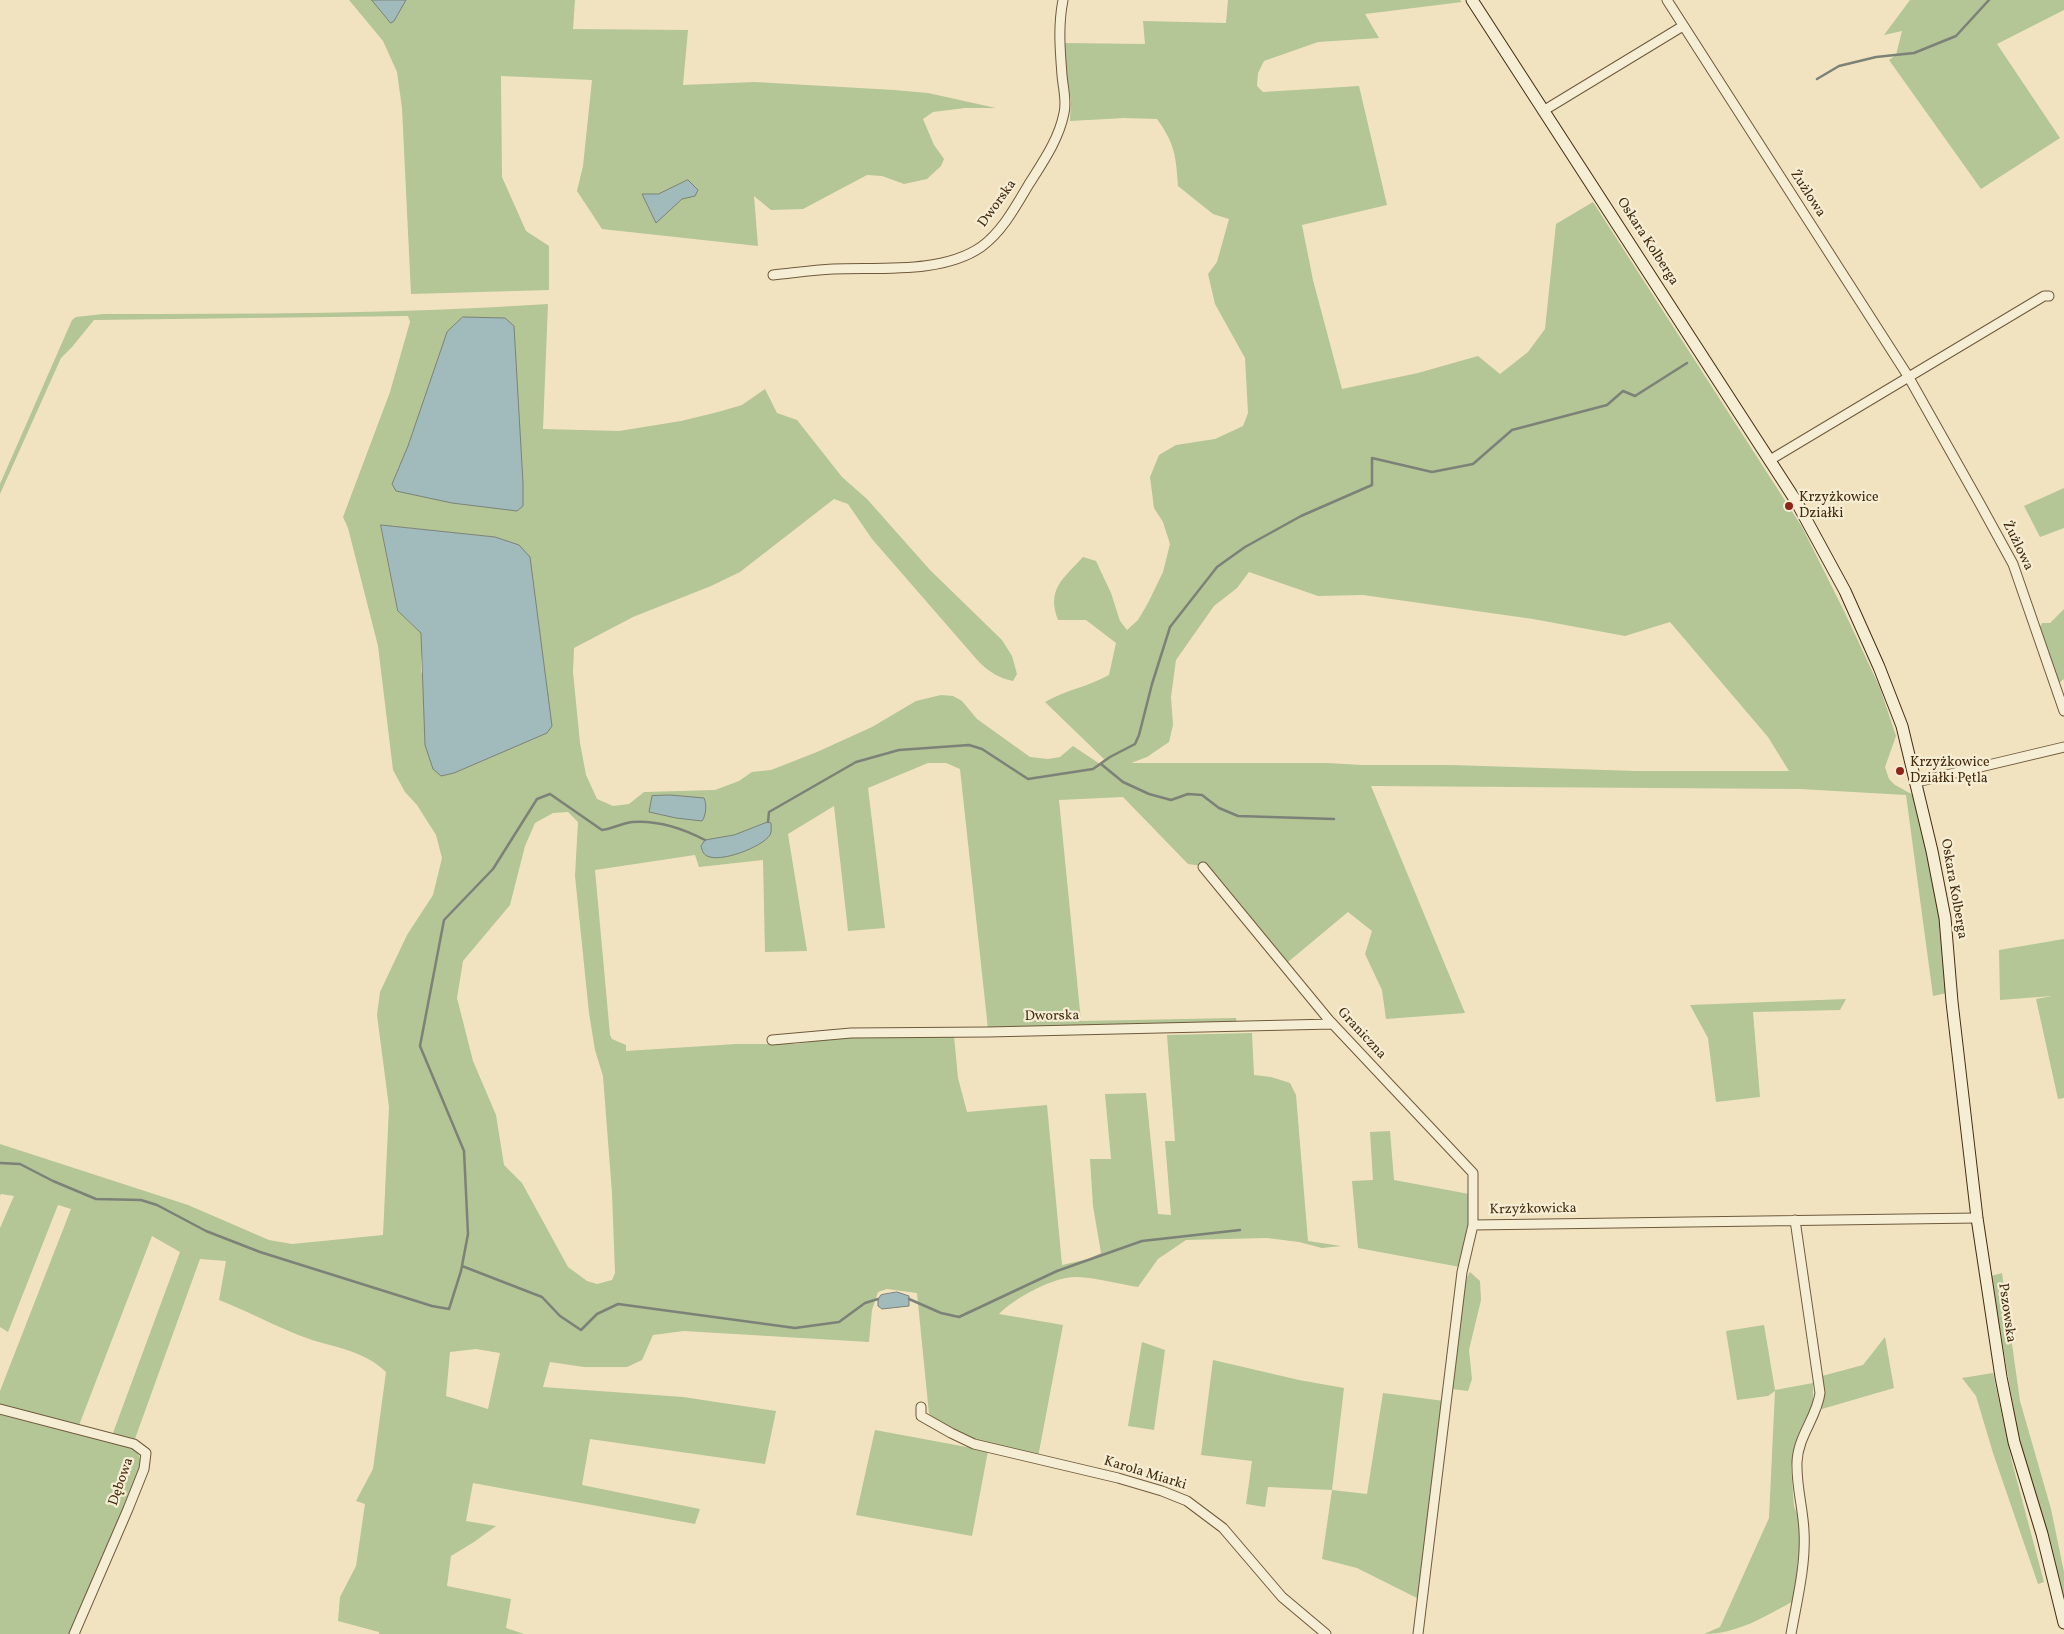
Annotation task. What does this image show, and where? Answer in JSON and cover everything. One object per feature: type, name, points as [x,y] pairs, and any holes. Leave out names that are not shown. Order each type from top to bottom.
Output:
[{"type":"main road","name":"Oskara Kolberga","points":[[1472,0],[1796,501],[1845,591],[1879,667],[1902,726],[1917,782],[1945,918],[1952,1002]]},
{"type":"main road","name":"Pszowska","points":[[1952,1002],[1992,1330],[2012,1433],[2042,1534],[2064,1623]]},
{"type":"street","name":"Dworska","points":[[773,274],[944,264],[964,257],[982,247],[992,238],[1016,207],[1049,151],[1064,114],[1066,103],[1059,46],[1060,17],[1063,0]]},
{"type":"street","name":"Żużlowa","points":[[1668,0],[1908,376],[2013,564],[2064,712]]},
{"type":"street","points":[[1543,111],[1683,26]]},
{"type":"street","points":[[1770,460],[2044,296],[2049,296]]},
{"type":"street","points":[[1917,782],[2064,747]]},
{"type":"street","name":"Graniczna","points":[[1203,868],[1334,1024],[1473,1173],[1473,1225]]},
{"type":"street","name":"Dworska","points":[[772,1040],[851,1033],[998,1032],[1334,1024]]},
{"type":"street","name":"Krzyżkowicka","points":[[1418,1634],[1462,1272],[1473,1225],[1977,1218]]},
{"type":"street","points":[[1790,1634],[1801,1580],[1804,1531],[1797,1461],[1800,1442],[1818,1405],[1820,1393],[1795,1220]]},
{"type":"street","name":"Karola Miarki","points":[[921,1407],[921,1416],[974,1444],[1118,1478],[1162,1491],[1187,1502],[1223,1528],[1282,1597],[1326,1634]]},
{"type":"street","name":"Dębowa","points":[[0,1409],[134,1444],[146,1453],[144,1469],[132,1501],[74,1634]]},
{"type":"green space","points":[[349,0],[575,0],[573,29],[688,30],[683,85],[755,82],[894,90],[928,93],[996,108],[965,108],[933,112],[923,119],[934,145],[944,159],[941,166],[927,179],[904,184],[882,176],[867,175],[803,209],[771,210],[754,196],[758,246],[602,229],[577,191],[583,166],[592,80],[501,76],[502,177],[526,231],[549,246],[549,290],[411,294],[402,108],[397,72],[383,41]]},
{"type":"green space","points":[[1228,0],[1460,0],[1462,2],[1365,14],[1379,38],[1318,42],[1264,61],[1258,73],[1257,86],[1263,92],[1359,86],[1387,205],[1302,225],[1313,280],[1342,389],[1418,373],[1478,356],[1500,374],[1528,352],[1545,329],[1556,224],[1593,202],[1802,527],[1880,688],[1896,736],[1885,767],[1889,779],[1895,785],[1915,796],[1939,917],[1947,993],[1933,996],[1906,795],[1800,789],[1371,786],[1465,1013],[1386,1019],[1382,990],[1365,954],[1372,931],[1348,912],[1288,962],[1210,867],[1188,864],[1123,797],[1059,800],[1081,1021],[1236,1018],[1237,1024],[988,1029],[960,769],[946,763],[928,763],[868,788],[885,928],[848,931],[834,806],[788,834],[807,951],[765,952],[763,860],[699,867],[695,855],[595,870],[610,1035],[612,1039],[626,1045],[626,1051],[736,1044],[796,1044],[838,1038],[873,1036],[954,1036],[958,1078],[967,1112],[1047,1105],[1062,1265],[1088,1259],[1101,1253],[1093,1206],[1090,1159],[1111,1159],[1105,1094],[1146,1093],[1158,1214],[1171,1215],[1165,1141],[1175,1141],[1167,1035],[1252,1033],[1254,1075],[1271,1077],[1290,1083],[1296,1095],[1308,1241],[1341,1246],[1322,1248],[1299,1242],[1267,1238],[1186,1240],[1158,1259],[1138,1287],[1077,1277],[1068,1278],[1035,1289],[1014,1301],[999,1314],[1063,1325],[1038,1457],[970,1441],[952,1431],[929,1414],[917,1293],[887,1289],[878,1292],[872,1310],[869,1342],[684,1331],[653,1335],[642,1360],[627,1367],[584,1367],[550,1362],[543,1387],[683,1397],[776,1411],[765,1464],[590,1439],[582,1485],[700,1509],[695,1524],[473,1483],[466,1521],[496,1526],[451,1556],[447,1586],[511,1599],[506,1628],[524,1634],[379,1634],[379,1632],[338,1621],[340,1597],[356,1566],[365,1504],[356,1501],[373,1469],[386,1372],[356,1353],[301,1336],[219,1300],[226,1261],[200,1259],[132,1447],[140,1459],[138,1473],[69,1634],[0,1634],[0,1391],[71,1209],[58,1205],[8,1332],[0,1327],[0,1228],[14,1196],[1,1194],[0,1196],[0,1144],[188,1205],[269,1240],[292,1244],[383,1235],[389,1107],[377,1015],[380,992],[407,935],[433,895],[442,858],[436,835],[417,805],[405,792],[393,770],[378,646],[348,528],[343,517],[390,392],[410,322],[408,316],[94,320],[61,358],[0,494],[0,484],[72,320],[76,317],[103,314],[381,312],[548,304],[543,429],[619,431],[681,421],[742,405],[765,389],[777,413],[797,420],[842,477],[867,499],[930,570],[1002,640],[1012,656],[1017,674],[1013,681],[990,672],[983,666],[872,539],[848,504],[834,499],[740,572],[711,586],[633,617],[574,648],[573,672],[580,743],[586,775],[597,799],[613,806],[629,804],[644,792],[715,790],[739,781],[752,772],[771,770],[817,752],[872,727],[916,701],[941,695],[953,696],[962,701],[977,719],[1030,757],[1048,759],[1060,757],[1073,746],[1100,764],[1104,759],[1045,702],[1060,694],[1093,683],[1109,675],[1116,643],[1086,620],[1058,620],[1054,600],[1056,592],[1064,578],[1083,557],[1096,561],[1111,593],[1120,621],[1127,630],[1138,620],[1163,572],[1170,544],[1163,522],[1154,508],[1150,477],[1159,455],[1176,445],[1215,439],[1243,426],[1248,413],[1245,358],[1215,304],[1208,274],[1217,262],[1229,219],[1213,214],[1178,186],[1174,151],[1168,136],[1157,119],[1124,118],[1070,121],[1071,101],[1062,43],[1145,44],[1143,21],[1226,23]],"holes":[[[381,525],[495,537],[483,760],[454,773],[421,671],[421,633],[398,611]],[[1249,572],[1318,596],[1363,595],[1533,619],[1625,636],[1670,622],[1768,737],[1789,771],[1636,771],[1327,763],[1131,763],[1147,757],[1169,742],[1173,725],[1171,697],[1176,660],[1214,606],[1237,588]],[[568,812],[578,822],[575,876],[589,1013],[595,1050],[603,1076],[612,1193],[615,1273],[612,1280],[597,1284],[587,1281],[568,1267],[522,1183],[504,1165],[496,1115],[473,1061],[457,998],[463,961],[510,905],[525,846],[535,823],[553,813]],[[152,1236],[180,1252],[110,1441],[76,1433]],[[476,1349],[500,1353],[488,1409],[446,1396],[450,1352]]]},
{"type":"green space","points":[[1910,0],[2064,0],[2064,10],[1997,44],[2060,138],[1981,189],[1889,60],[1896,55],[1902,31],[1884,35]]},
{"type":"green space","points":[[2064,488],[2064,528],[2040,537],[2024,506]]},
{"type":"green space","points":[[2064,609],[2064,679],[2059,683],[2039,629],[2042,623],[2050,623]]},
{"type":"green space","points":[[2064,939],[2064,1098],[2058,1099],[2036,999],[2052,996],[2000,1000],[1999,950]]},
{"type":"green space","points":[[1846,999],[1840,1010],[1753,1012],[1760,1097],[1716,1102],[1708,1038],[1690,1005]]},
{"type":"green space","points":[[1390,1131],[1394,1180],[1469,1194],[1468,1228],[1460,1267],[1358,1248],[1352,1181],[1373,1180],[1370,1132]]},
{"type":"green space","points":[[1470,1272],[1480,1281],[1481,1300],[1469,1350],[1472,1379],[1468,1391],[1452,1389],[1461,1308]]},
{"type":"green space","points":[[2002,1273],[2020,1401],[2051,1509],[2064,1572],[2064,1607],[2021,1452],[1991,1276]]},
{"type":"green space","points":[[1764,1325],[1775,1390],[1813,1383],[1813,1403],[1796,1443],[1791,1467],[1794,1506],[1799,1519],[1799,1550],[1794,1601],[1740,1628],[1704,1634],[1720,1627],[1769,1518],[1775,1391],[1768,1396],[1737,1400],[1726,1331]]},
{"type":"green space","points":[[1885,1337],[1894,1388],[1822,1409],[1822,1376],[1863,1365]]},
{"type":"green space","points":[[1142,1342],[1165,1350],[1154,1430],[1128,1426]]},
{"type":"green space","points":[[1213,1360],[1299,1380],[1344,1388],[1332,1490],[1268,1487],[1265,1507],[1246,1504],[1252,1461],[1201,1455]]},
{"type":"green space","points":[[1993,1373],[2012,1462],[2044,1582],[2038,1584],[1993,1453],[1976,1396],[1962,1378]]},
{"type":"green space","points":[[1383,1393],[1444,1401],[1419,1599],[1357,1568],[1322,1559],[1332,1490],[1367,1494]]},
{"type":"green space","points":[[875,1430],[988,1451],[972,1536],[856,1515]]},
{"type":"water","points":[[372,0],[406,0],[391,23]]},
{"type":"water","points":[[688,180],[698,190],[695,196],[682,199],[656,223],[642,194],[658,194]]},
{"type":"water","points":[[463,317],[505,318],[514,326],[523,483],[523,506],[517,511],[452,503],[396,491],[392,484],[408,446],[447,332]]},
{"type":"water","points":[[381,525],[495,537],[519,545],[530,557],[552,726],[547,733],[454,773],[441,776],[433,769],[425,745],[421,633],[398,611]]},
{"type":"water","points":[[670,795],[704,798],[706,810],[702,821],[649,812],[652,796]]},
{"type":"water","points":[[768,822],[771,823],[770,835],[766,840],[750,849],[731,856],[713,858],[703,852],[701,846],[705,840],[734,835]]},
{"type":"water","points":[[897,1292],[909,1296],[909,1306],[882,1309],[878,1306],[878,1299],[881,1295]]},
{"type":"waterway","points":[[1817,79],[1839,66],[1876,57],[1914,53],[1956,36],[1989,0]]},
{"type":"waterway","points":[[768,822],[769,812],[856,762],[899,750],[969,745],[982,749],[1028,779],[1093,769],[1110,757],[1135,744],[1170,627],[1217,567],[1245,547],[1301,516],[1372,485],[1372,458],[1432,472],[1473,464],[1512,430],[1607,405],[1623,391],[1635,396],[1687,363]]},
{"type":"waterway","points":[[1101,764],[1123,782],[1149,794],[1171,800],[1188,794],[1202,795],[1219,808],[1238,816],[1334,819]]},
{"type":"waterway","points":[[0,1163],[20,1164],[53,1181],[96,1199],[141,1200],[157,1205],[206,1231],[260,1252],[432,1306],[449,1309],[461,1271],[468,1234],[464,1151],[420,1046],[444,920],[493,869],[537,799],[550,794],[602,830],[632,822],[651,822],[679,829],[705,840]]},
{"type":"waterway","points":[[909,1299],[941,1313],[959,1317],[1057,1271],[1142,1241],[1240,1230]]},
{"type":"waterway","points":[[462,1266],[542,1297],[560,1316],[581,1330],[597,1314],[618,1304],[795,1328],[839,1322],[865,1303],[878,1299]]},
{"type":"place","name":"Krzyżkowice Działki","points":[[1789,506]]},
{"type":"place","name":"Krzyżkowice Działki Pętla","points":[[1900,771]]}]
